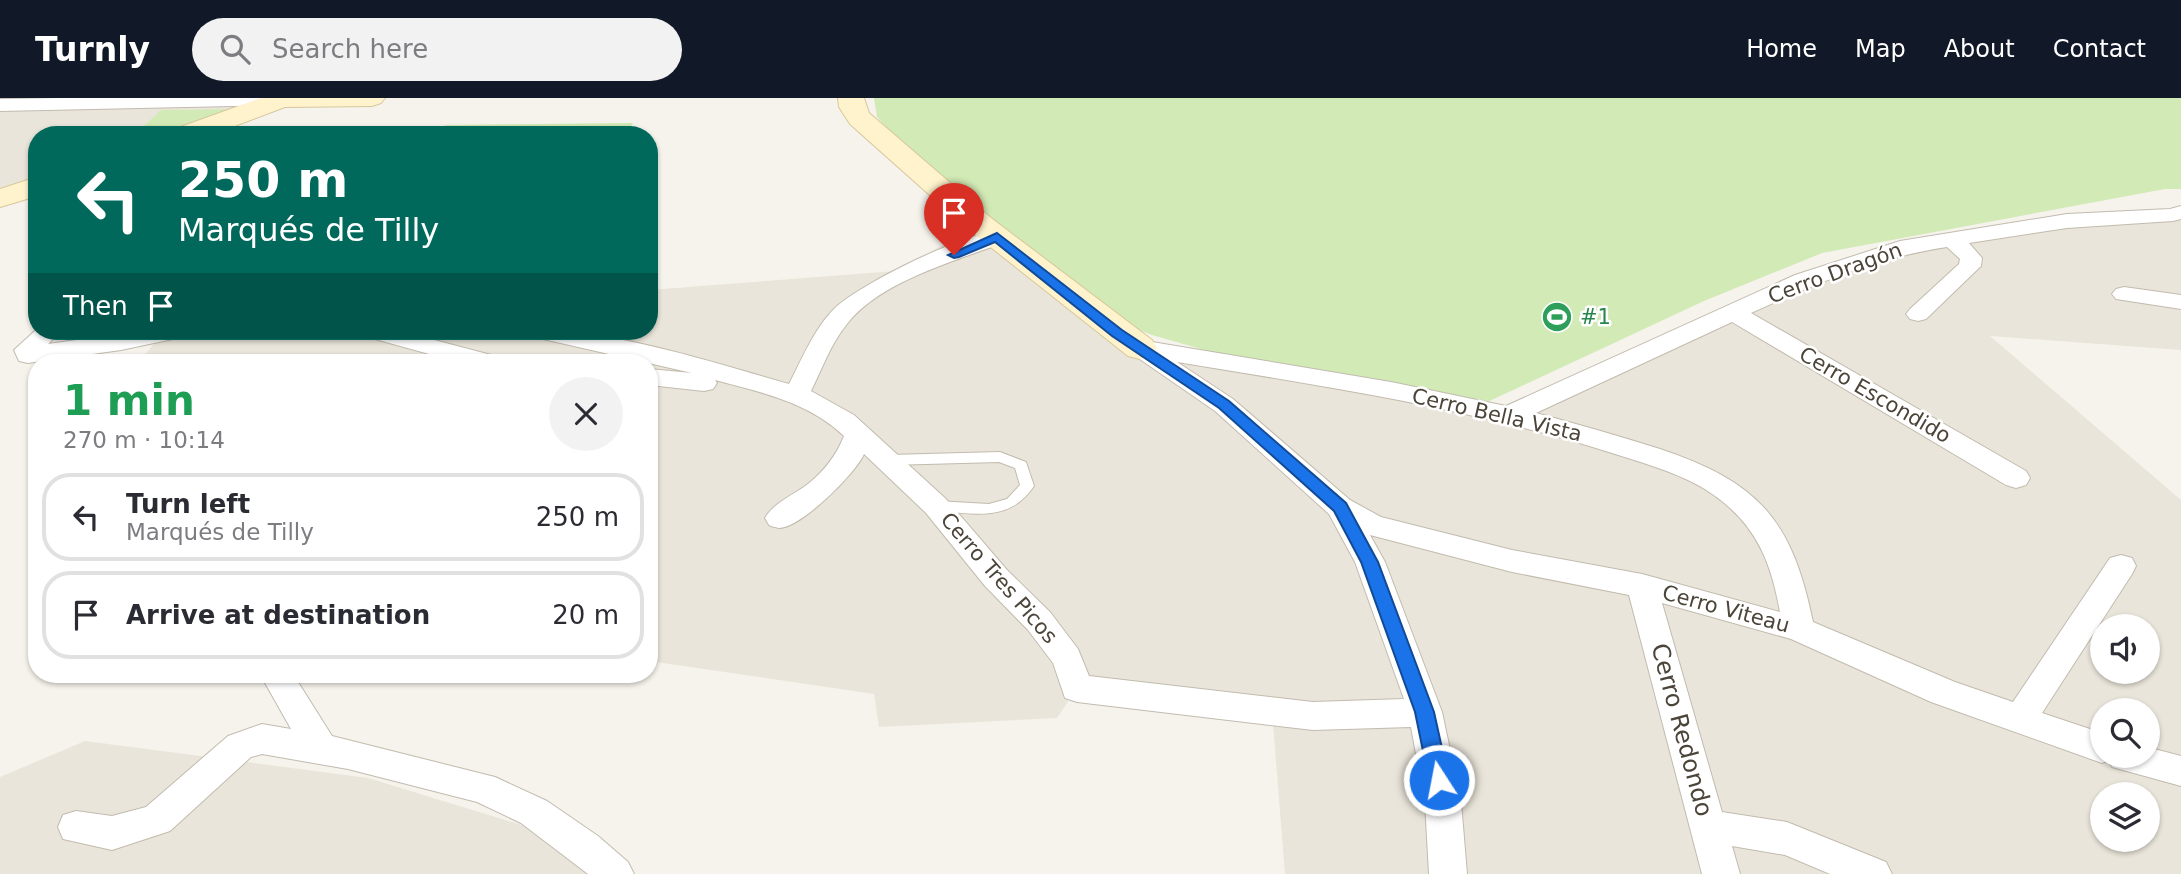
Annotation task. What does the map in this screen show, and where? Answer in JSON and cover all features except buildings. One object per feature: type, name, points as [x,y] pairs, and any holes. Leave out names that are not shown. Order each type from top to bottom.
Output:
[{"type":"street","points":[[0,105],[135,100],[372,98]]},
{"type":"street","points":[[851,98],[852,107],[859,118],[997,237],[1139,348],[1224,405],[1340,507],[1370,562],[1425,712],[1443,802],[1448,874]]},
{"type":"street","points":[[209,126],[282,99]]},
{"type":"street","points":[[0,198],[28,189]]},
{"type":"street","name":"Cerro Dragón","points":[[1511,414],[1804,280],[1908,246],[2067,221],[2173,215],[2181,212]]},
{"type":"street","points":[[797,394],[840,316],[862,297],[891,281],[997,237]]},
{"type":"street","points":[[1918,314],[1970,266],[1971,258],[1952,239]]},
{"type":"street","points":[[2124,294],[2181,302]]},
{"type":"street","name":"Cerro Escondido","points":[[1733,312],[2016,478]]},
{"type":"street","points":[[28,355],[26,350],[39,340]]},
{"type":"street","points":[[35,354],[131,340]]},
{"type":"street","points":[[406,340],[457,354]]},
{"type":"street","points":[[579,340],[642,354]]},
{"type":"street","name":"Cerro Bella Vista","points":[[1139,348],[1511,414],[1587,435],[1686,468],[1732,493],[1767,528],[1788,569],[1799,629]]},
{"type":"street","points":[[658,358],[797,394]]},
{"type":"street","points":[[658,378],[797,394]]},
{"type":"street","name":"Cerro Tres Picos","points":[[797,394],[845,421],[936,506],[996,578],[1039,621],[1067,658],[1077,688],[1313,716],[1425,712]]},
{"type":"street","points":[[779,519],[818,491],[847,462],[858,435]]},
{"type":"street","name":"Cerro Viteau","points":[[1340,507],[1372,525],[1512,561],[1642,586],[1799,629],[1943,692],[2090,744]]},
{"type":"street","points":[[2021,719],[2121,566]]},
{"type":"street","name":"Cerro Redondo","points":[[1642,586],[1721,874]]},
{"type":"street","points":[[281,683],[321,749]]},
{"type":"street","points":[[76,827],[111,833],[157,820],[240,746],[262,739],[321,749],[483,788],[534,812],[585,848],[615,874]]},
{"type":"street","points":[[2160,765],[2181,771]]},
{"type":"street","points":[[1708,826],[1787,839],[1873,874]]},
{"type":"lane","points":[[888,460],[1000,457],[1021,465],[1027,486],[1012,503],[989,509],[936,506]]},
{"type":"shaded area","points":[[0,98],[372,98],[282,99],[209,126],[28,126],[28,189],[0,198]]},
{"type":"shaded area","points":[[2181,212],[2181,350],[1990,336],[2181,500],[2181,874],[1285,874],[1272,711],[1077,688],[1057,718],[879,727],[874,694],[658,662],[658,354],[145,354],[157,340],[658,340],[658,289],[896,271],[980,224],[1140,348],[1511,414],[1908,246]]},
{"type":"shaded area","points":[[85,741],[368,778],[525,826],[587,874],[0,874],[0,777]]},
{"type":"green space","points":[[874,98],[2181,98],[2181,189],[2165,189],[1822,253],[1704,301],[1483,404],[1215,353],[1152,335],[1119,322],[961,196],[899,141],[877,117]]},
{"type":"green space","points":[[238,109],[194,126],[144,126],[161,110]]},
{"type":"green space","points":[[633,123],[632,126],[445,125]]},
{"type":"place","name":"#1","points":[[1557,317]]},
{"type":"route","points":[[954,255],[997,237],[1117,333],[1224,405],[1340,507],[1370,562],[1425,712],[1439,780]]}]
